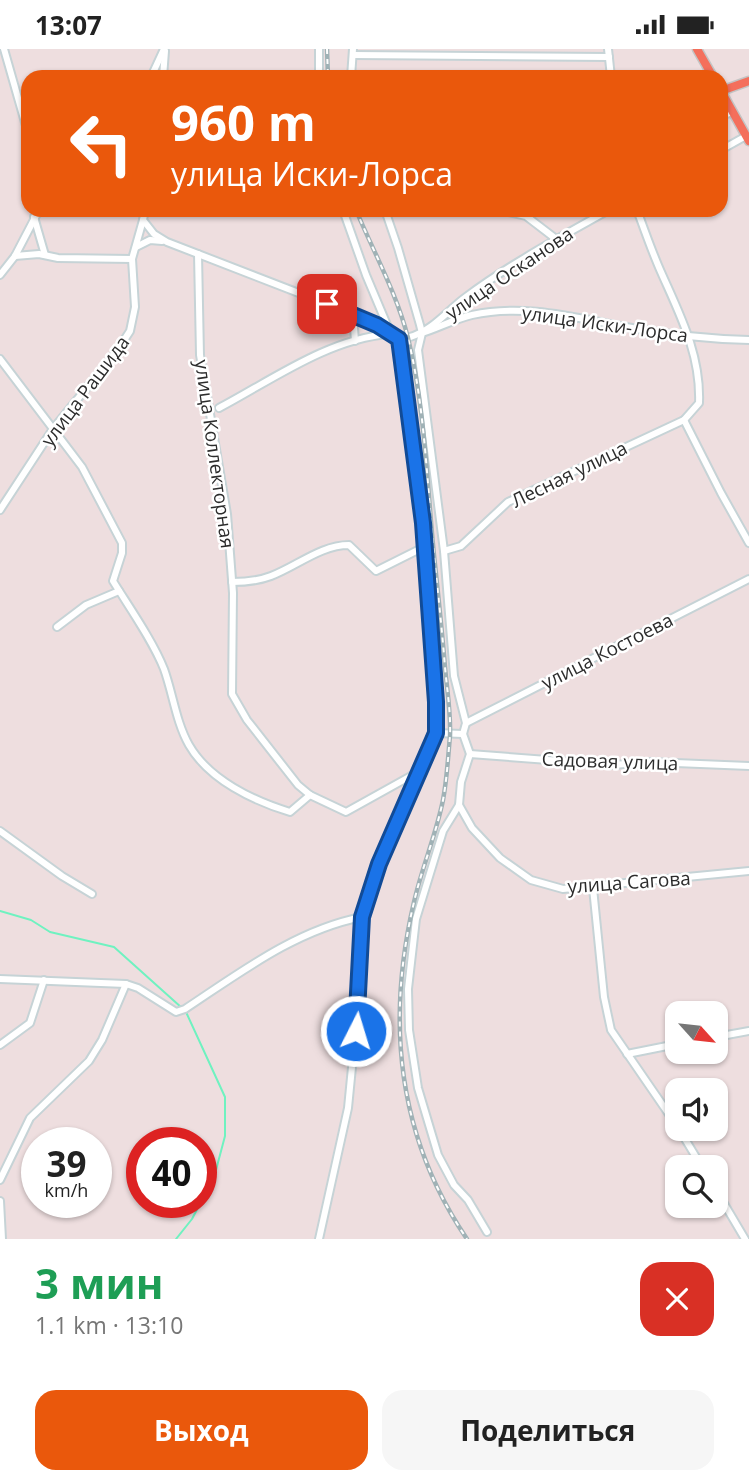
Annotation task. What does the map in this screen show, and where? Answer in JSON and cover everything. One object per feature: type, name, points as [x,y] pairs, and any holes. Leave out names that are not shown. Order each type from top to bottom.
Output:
[{"type":"main road","points":[[697,49],[709,70]]},
{"type":"main road","points":[[728,88],[749,81]]},
{"type":"main road","points":[[728,103],[748,139]]},
{"type":"street","points":[[4,49],[21,109]]},
{"type":"street","points":[[154,70],[165,49]]},
{"type":"street","points":[[164,70],[165,49]]},
{"type":"street","points":[[319,49],[319,70]]},
{"type":"street","points":[[608,49],[610,70]]},
{"type":"street","points":[[352,70],[353,52],[609,57]]},
{"type":"street","points":[[728,114],[733,112]]},
{"type":"street","points":[[728,147],[748,139]]},
{"type":"street","points":[[34,217],[45,255]]},
{"type":"street","points":[[0,275],[15,256],[34,217]]},
{"type":"street","name":"улица Рашида","points":[[0,510],[53,429],[117,351],[130,331],[135,307],[132,259],[144,217]]},
{"type":"street","points":[[345,217],[391,334]]},
{"type":"street","points":[[387,217],[422,334],[418,350],[444,551],[454,676],[466,723],[463,734],[470,754],[461,782],[459,805],[443,831],[416,919],[408,989],[409,1030],[418,1088],[438,1154],[454,1185],[468,1200],[486,1232]]},
{"type":"street","points":[[527,217],[556,239]]},
{"type":"street","name":"улица Осканова","points":[[405,338],[422,334],[467,296],[556,239],[596,217]]},
{"type":"street","points":[[640,217],[690,335]]},
{"type":"street","points":[[143,220],[154,234],[167,242],[353,314],[391,334],[405,338],[424,547],[436,733],[379,864],[362,917],[358,1006],[348,1108],[319,1239]]},
{"type":"street","points":[[136,248],[150,240],[167,242]]},
{"type":"street","name":"улица Коллекторная","points":[[198,254],[200,355],[222,473],[232,582],[232,694],[247,720],[310,795]]},
{"type":"street","points":[[15,256],[132,259]]},
{"type":"street","name":"улица Иски-Лорса","points":[[422,334],[472,315],[509,311],[547,312],[635,329],[749,340]]},
{"type":"street","points":[[353,314],[355,341]]},
{"type":"street","points":[[377,325],[385,318]]},
{"type":"street","points":[[219,408],[319,354],[372,335],[391,334]]},
{"type":"street","name":"Лесная улица","points":[[444,551],[461,546],[508,502],[684,420],[699,403],[690,335]]},
{"type":"street","points":[[0,359],[82,467],[122,543],[122,553],[113,580],[163,668],[182,729],[199,758],[227,783],[290,812],[310,795],[346,812],[418,772]]},
{"type":"street","points":[[684,420],[749,543]]},
{"type":"street","points":[[232,582],[253,582],[270,576],[335,545],[349,545],[376,571],[424,547]]},
{"type":"street","name":"улица Костоева","points":[[466,723],[749,579]]},
{"type":"street","points":[[57,627],[86,605],[119,591]]},
{"type":"street","points":[[436,733],[463,734]]},
{"type":"street","name":"Садовая улица","points":[[470,754],[613,765],[651,762],[749,766]]},
{"type":"street","name":"улица Сагова","points":[[459,805],[472,828],[500,858],[531,880],[562,889],[749,871]]},
{"type":"street","points":[[0,831],[92,894]]},
{"type":"street","points":[[593,888],[604,997],[611,1030],[665,1108]]},
{"type":"street","points":[[0,979],[127,984],[176,1011],[185,1009],[293,941],[340,922],[362,917]]},
{"type":"street","points":[[0,1045],[30,1023],[44,981]]},
{"type":"street","points":[[0,1180],[30,1118],[89,1061],[102,1040],[127,984]]},
{"type":"street","points":[[728,1035],[749,1031]]},
{"type":"street","points":[[627,1053],[665,1046]]},
{"type":"street","points":[[0,1201],[2,1239]]},
{"type":"street","points":[[728,1210],[745,1239]]},
{"type":"waterway","points":[[0,911],[31,920],[50,932],[114,947],[182,1008]]},
{"type":"waterway","points":[[186,1012],[225,1097],[225,1136],[217,1166]]},
{"type":"waterway","points":[[176,1239],[193,1218]]},
{"type":"railway","points":[[327,49],[328,70]]},
{"type":"railway","points":[[359,217],[398,305],[414,364],[425,446],[450,719],[443,800],[417,889],[405,946],[400,1034],[404,1077],[412,1118],[425,1160],[443,1200],[467,1239]]},
{"type":"route","points":[[327,304],[377,325],[399,339],[423,523],[436,702],[436,733],[379,864],[362,917],[356,1031]]}]
